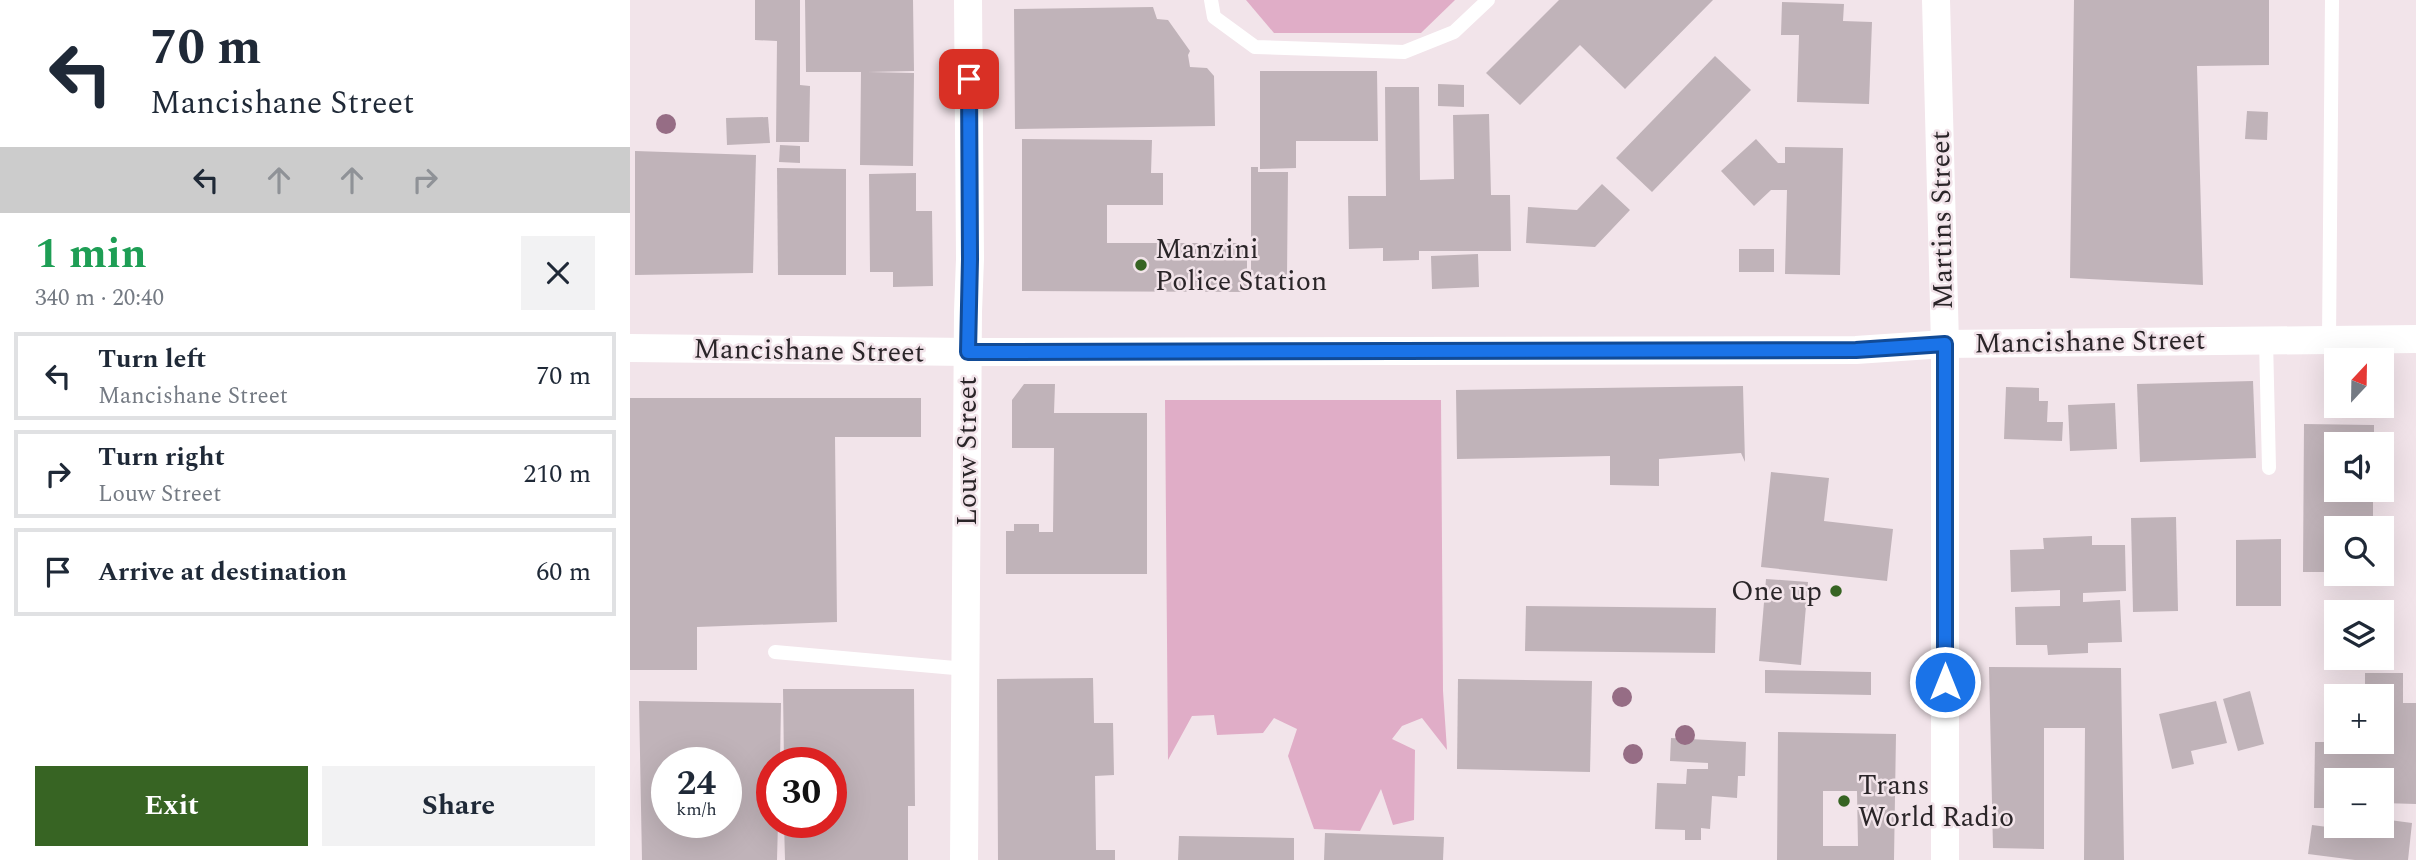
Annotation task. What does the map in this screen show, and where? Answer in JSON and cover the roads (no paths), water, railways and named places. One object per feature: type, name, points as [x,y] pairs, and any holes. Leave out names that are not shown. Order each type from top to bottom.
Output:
[{"type":"street","name":"Louw Street","points":[[964,860],[970,259],[968,0]]},
{"type":"street","name":"Martins Street","points":[[1936,0],[1945,344],[1945,860]]},
{"type":"street","name":"Mancishane Street","points":[[630,348],[968,352],[1856,350],[1945,344],[2416,339]]},
{"type":"lane","points":[[1211,0],[1214,17],[1255,47],[1404,52],[1454,33],[1488,0]]},
{"type":"lane","points":[[2329,340],[2332,0]]},
{"type":"lane","points":[[2266,341],[2269,468]]},
{"type":"lane","points":[[775,652],[966,668]]},
{"type":"place","name":"Manzini Police Station","points":[[1141,265]]},
{"type":"place","name":"One up","points":[[1836,591]]},
{"type":"place","name":"Trans World Radio","points":[[1844,801]]}]
